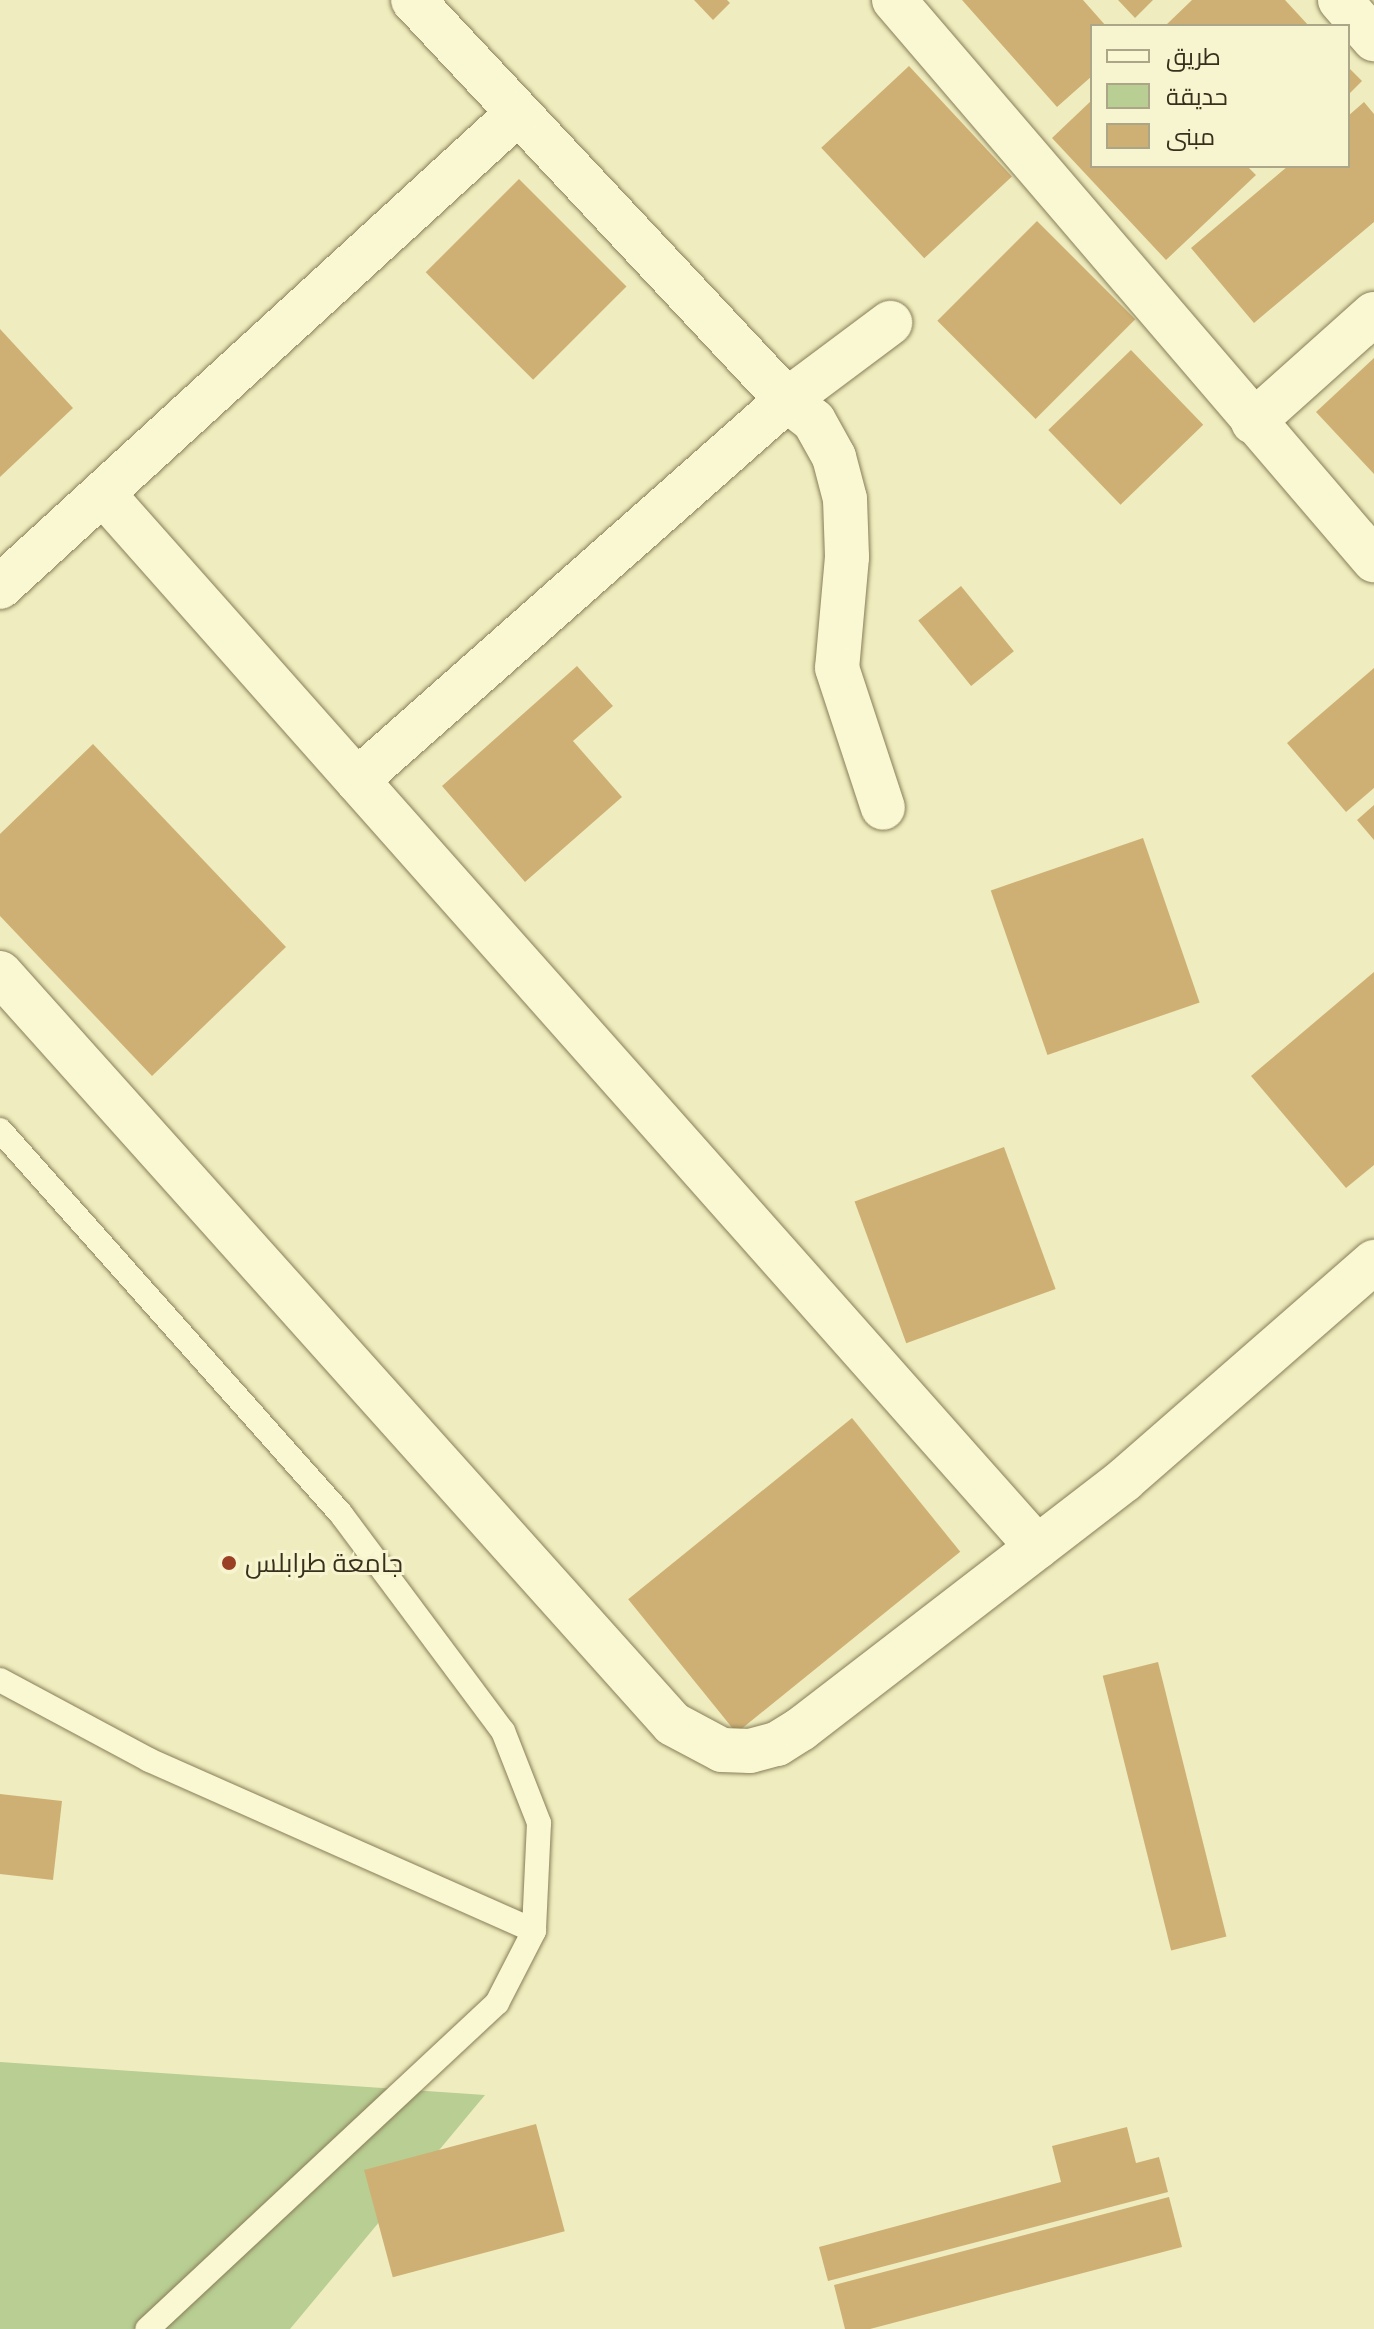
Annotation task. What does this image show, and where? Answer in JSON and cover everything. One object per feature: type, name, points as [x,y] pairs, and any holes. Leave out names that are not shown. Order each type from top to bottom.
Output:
[{"type":"street","points":[[413,0],[787,400],[814,421],[834,457],[845,499],[847,557],[837,668],[883,808]]},
{"type":"street","points":[[894,0],[1374,560]]},
{"type":"street","points":[[1340,0],[1374,39]]},
{"type":"street","points":[[0,587],[105,496],[517,114]]},
{"type":"street","points":[[1253,422],[1374,314]]},
{"type":"street","points":[[357,780],[787,400],[890,323]]},
{"type":"street","points":[[105,496],[1037,1547]]},
{"type":"street","points":[[0,973],[673,1724],[696,1740],[722,1750],[750,1751],[777,1744],[1037,1547],[1213,1407],[1374,1262]]},
{"type":"lane","points":[[0,1130],[341,1514],[503,1731],[539,1823],[534,1931],[497,2003],[148,2329]]},
{"type":"lane","points":[[0,1680],[149,1760],[534,1931]]},
{"type":"green space","points":[[0,2062],[485,2095],[290,2329],[0,2329]]},
{"type":"building","points":[[694,0],[727,0],[730,3],[713,20]]},
{"type":"building","points":[[962,0],[1083,0],[1104,24],[1090,24],[1090,78],[1057,107]]},
{"type":"building","points":[[1118,0],[1153,0],[1135,18]]},
{"type":"building","points":[[1192,0],[1285,0],[1307,24],[1167,24]]},
{"type":"building","points":[[909,66],[1012,176],[924,258],[821,148]]},
{"type":"building","points":[[1350,69],[1362,81],[1350,93]]},
{"type":"building","points":[[1090,102],[1090,168],[1249,168],[1256,175],[1166,260],[1052,138]]},
{"type":"building","points":[[1364,102],[1374,114],[1374,222],[1254,323],[1191,248],[1286,168],[1350,168],[1350,114]]},
{"type":"building","points":[[519,179],[626,286],[533,380],[426,272]]},
{"type":"building","points":[[1037,221],[1135,319],[1036,419],[937,321]]},
{"type":"building","points":[[0,329],[73,408],[0,477]]},
{"type":"building","points":[[1131,350],[1203,425],[1121,505],[1048,430]]},
{"type":"building","points":[[1374,358],[1374,474],[1316,412]]},
{"type":"building","points":[[961,586],[1014,651],[971,686],[918,621]]},
{"type":"building","points":[[577,666],[613,706],[573,741],[622,797],[525,882],[442,786]]},
{"type":"building","points":[[1374,668],[1374,788],[1346,812],[1287,743]]},
{"type":"building","points":[[93,744],[286,947],[152,1076],[0,916],[0,834]]},
{"type":"building","points":[[1374,805],[1374,840],[1357,820]]},
{"type":"building","points":[[1143,838],[1200,1003],[1047,1055],[991,890]]},
{"type":"building","points":[[1374,972],[1374,1165],[1346,1188],[1251,1076]]},
{"type":"building","points":[[1004,1147],[1056,1289],[906,1343],[855,1201]]},
{"type":"building","points":[[852,1418],[960,1552],[736,1733],[628,1599]]},
{"type":"building","points":[[1158,1662],[1226,1937],[1171,1950],[1103,1676]]},
{"type":"building","points":[[0,1794],[62,1801],[53,1880],[0,1874]]},
{"type":"building","points":[[536,2124],[565,2231],[393,2277],[364,2170]]},
{"type":"building","points":[[1127,2127],[1136,2163],[1159,2157],[1168,2192],[828,2281],[819,2247],[1061,2182],[1052,2146]]},
{"type":"building","points":[[1169,2197],[1182,2247],[870,2329],[845,2329],[834,2285]]},
{"type":"place","name":"جامعة طرابلس","points":[[229,1563]]}]
